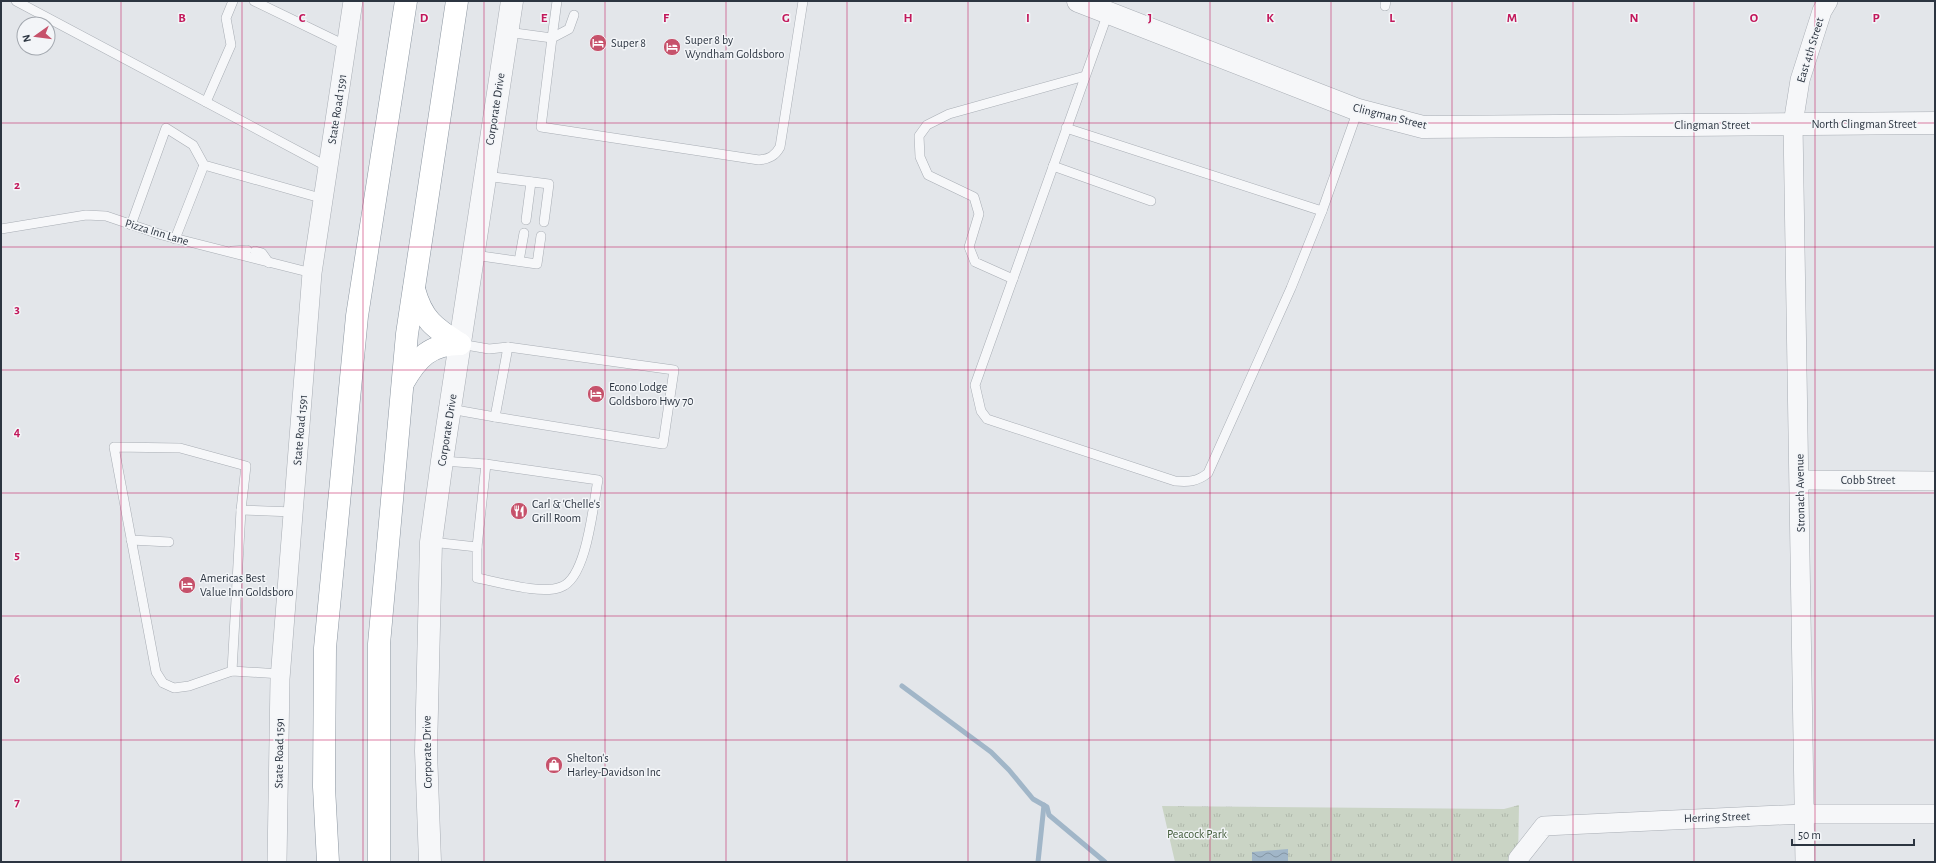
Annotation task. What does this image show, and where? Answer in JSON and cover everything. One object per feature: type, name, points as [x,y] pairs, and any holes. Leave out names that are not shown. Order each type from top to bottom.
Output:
[{"type":"highway","points":[[328,862],[324,787],[325,648],[357,316],[406,1]]},
{"type":"highway","points":[[380,862],[379,644],[402,384],[407,334],[457,1]]},
{"type":"highway","points":[[414,288],[422,312],[428,320],[438,331],[460,344]]},
{"type":"highway","points":[[402,384],[413,365],[430,350],[446,344],[460,344]]},
{"type":"highway","points":[[316,862],[324,787]]},
{"type":"highway","points":[[379,817],[385,862]]},
{"type":"street","name":"State Road 1591","points":[[277,862],[280,674],[312,273],[353,1]]},
{"type":"street","name":"Corporate Drive","points":[[430,862],[426,751],[432,542],[442,461],[512,1]]},
{"type":"street","name":"Clingman Street","points":[[1078,1],[1358,110],[1423,127],[1794,124]]},
{"type":"street","name":"East 4th Street","points":[[1794,124],[1800,80],[1822,11],[1828,1]]},
{"type":"street","name":"North Clingman Street","points":[[1794,124],[1935,123]]},
{"type":"street","name":"Stronach Avenue","points":[[1794,124],[1805,862]]},
{"type":"street","name":"Cobb Street","points":[[1800,480],[1935,481]]},
{"type":"street","name":"Herring Street","points":[[1518,862],[1518,859],[1544,826],[1804,814],[1935,814]]},
{"type":"lane","points":[[16,1],[328,167]]},
{"type":"lane","points":[[206,102],[231,45],[226,18],[233,1]]},
{"type":"lane","points":[[254,1],[346,46]]},
{"type":"lane","points":[[557,1],[541,127],[763,160],[776,154],[780,147],[803,1]]},
{"type":"lane","points":[[1108,12],[975,385],[981,411],[987,419],[1175,481],[1190,482],[1200,479],[1208,473],[1291,288],[1322,211],[1358,110]]},
{"type":"lane","points":[[507,32],[552,38],[570,29],[574,15]]},
{"type":"lane","points":[[1013,278],[976,262],[969,247],[979,214],[974,197],[928,175],[920,157],[919,136],[928,124],[949,114],[1085,76]]},
{"type":"lane","points":[[131,225],[166,128],[193,145],[204,165],[324,199]]},
{"type":"lane","points":[[1066,128],[1322,211]]},
{"type":"lane","points":[[175,239],[204,165]]},
{"type":"lane","points":[[1053,166],[1151,201]]},
{"type":"lane","points":[[485,176],[549,184],[544,222]]},
{"type":"lane","points":[[526,220],[531,182]]},
{"type":"lane","name":"Pizza Inn Lane","points":[[1,229],[86,215],[106,216],[175,239],[312,273]]},
{"type":"lane","points":[[519,262],[524,233]]},
{"type":"lane","points":[[474,255],[537,264],[541,236]]},
{"type":"lane","points":[[227,252],[251,250],[262,254],[269,263]]},
{"type":"lane","points":[[450,410],[663,444],[674,370],[508,347],[489,349],[460,344]]},
{"type":"lane","points":[[495,417],[508,347]]},
{"type":"lane","points":[[232,671],[241,510],[246,466],[180,448],[114,447],[156,672],[163,683],[174,688],[189,686],[232,671],[280,674]]},
{"type":"lane","points":[[442,461],[486,464],[598,480],[584,558],[575,574],[562,587],[537,590],[477,578],[476,547],[486,464]]},
{"type":"lane","points":[[241,510],[294,512]]},
{"type":"lane","points":[[131,540],[169,542]]},
{"type":"lane","points":[[432,542],[476,547]]},
{"type":"green space","name":"Peacock Park","points":[[1519,805],[1518,862],[1175,862],[1162,806],[1504,809]]},
{"type":"water","points":[[1288,849],[1288,862],[1252,862],[1252,852]]},
{"type":"waterway","points":[[902,686],[991,752],[1009,770],[1033,799],[1047,807],[1049,815],[1105,862]]},
{"type":"waterway","points":[[1038,862],[1044,805]]},
{"type":"place","name":"Super 8","points":[[598,43]]},
{"type":"place","name":"Super 8 by Wyndham Goldsboro","points":[[672,47]]},
{"type":"place","name":"Econo Lodge Goldsboro Hwy 70","points":[[596,394]]},
{"type":"place","name":"Carl & 'Chelle's Grill Room","points":[[519,511]]},
{"type":"place","name":"Americas Best Value Inn Goldsboro","points":[[187,585]]},
{"type":"place","name":"Shelton's Harley-Davidson Inc","points":[[554,765]]}]
